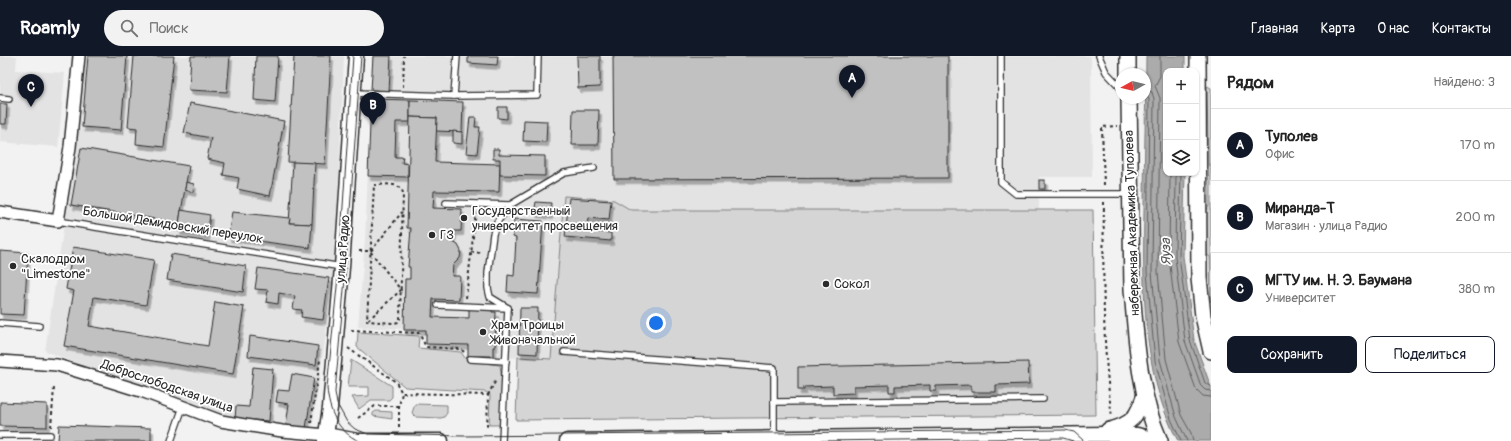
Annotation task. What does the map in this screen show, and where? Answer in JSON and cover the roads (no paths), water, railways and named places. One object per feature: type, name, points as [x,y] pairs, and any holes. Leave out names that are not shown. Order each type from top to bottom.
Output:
[{"type":"main road","points":[[1128,56],[1128,68]]},
{"type":"main road","points":[[1198,56],[1199,278],[1203,316],[1211,350]]},
{"type":"main road","name":"набережная Академика Туполева","points":[[1129,104],[1132,296],[1145,393],[1159,441]]},
{"type":"street","points":[[58,221],[70,146],[79,56]]},
{"type":"street","name":"улица Радио","points":[[325,438],[330,408],[342,267],[356,56]]},
{"type":"street","name":"Большой Демидовский переулок","points":[[0,212],[58,221]]},
{"type":"street","name":"Доброслободская улица","points":[[0,361],[57,365],[144,392],[221,421],[325,438]]},
{"type":"street","points":[[567,441],[737,440],[774,437],[857,439],[1077,438],[1126,425],[1135,418],[1145,393]]},
{"type":"street","points":[[1094,434],[1137,435],[1159,441]]},
{"type":"street","points":[[325,438],[358,441],[440,441]]},
{"type":"lane","points":[[454,96],[456,56]]},
{"type":"lane","points":[[354,93],[454,96],[507,94],[537,95],[538,56]]},
{"type":"lane","points":[[1001,56],[1001,182],[1016,194],[1130,194]]},
{"type":"lane","points":[[1099,56],[1106,72],[1115,82]]},
{"type":"lane","points":[[0,98],[9,99]]},
{"type":"lane","points":[[508,308],[490,297],[488,288],[488,273],[493,234],[497,222],[510,205],[564,173],[594,168]]},
{"type":"lane","points":[[446,203],[510,205]]},
{"type":"lane","name":"Большой Демидовский переулок","points":[[58,221],[342,267]]},
{"type":"lane","points":[[438,305],[508,308]]},
{"type":"lane","points":[[502,441],[508,308]]},
{"type":"lane","points":[[0,324],[39,326]]},
{"type":"lane","points":[[564,352],[774,368],[774,437]]},
{"type":"lane","points":[[470,359],[506,361]]},
{"type":"lane","points":[[774,402],[1043,399]]},
{"type":"lane","points":[[171,441],[183,407]]},
{"type":"lane","points":[[0,435],[50,436]]},
{"type":"water","name":"Яуза","points":[[1146,56],[1185,56],[1185,68],[1163,68],[1163,176],[1185,176],[1183,256],[1194,340],[1211,387],[1211,441],[1178,441],[1166,414],[1157,387],[1151,358],[1147,328],[1144,269],[1145,104],[1151,104],[1151,68],[1146,68]]},
{"type":"tram line","points":[[353,56],[339,266],[327,388],[332,412],[340,426],[351,437],[359,441]]},
{"type":"tram line","points":[[361,56],[346,267],[335,392],[337,404],[347,422],[355,429],[368,434],[463,436],[1065,430],[1074,432],[1084,441]]},
{"type":"tram line","points":[[818,441],[1063,438],[1073,441]]},
{"type":"place","name":"Туполев","points":[[852,98]]},
{"type":"place","name":"МГТУ им. Н. Э. Баумана","points":[[31,107]]},
{"type":"place","name":"Миранда-Т","points":[[373,125]]},
{"type":"place","name":"Государственный университет просвещения","points":[[464,218]]},
{"type":"place","name":"ГЗ","points":[[432,235]]},
{"type":"place","name":"Скалодром \"Limestone\"","points":[[13,266]]},
{"type":"place","name":"Сокол","points":[[826,284]]},
{"type":"place","name":"Храм Троицы Живоначальной","points":[[483,332]]}]
